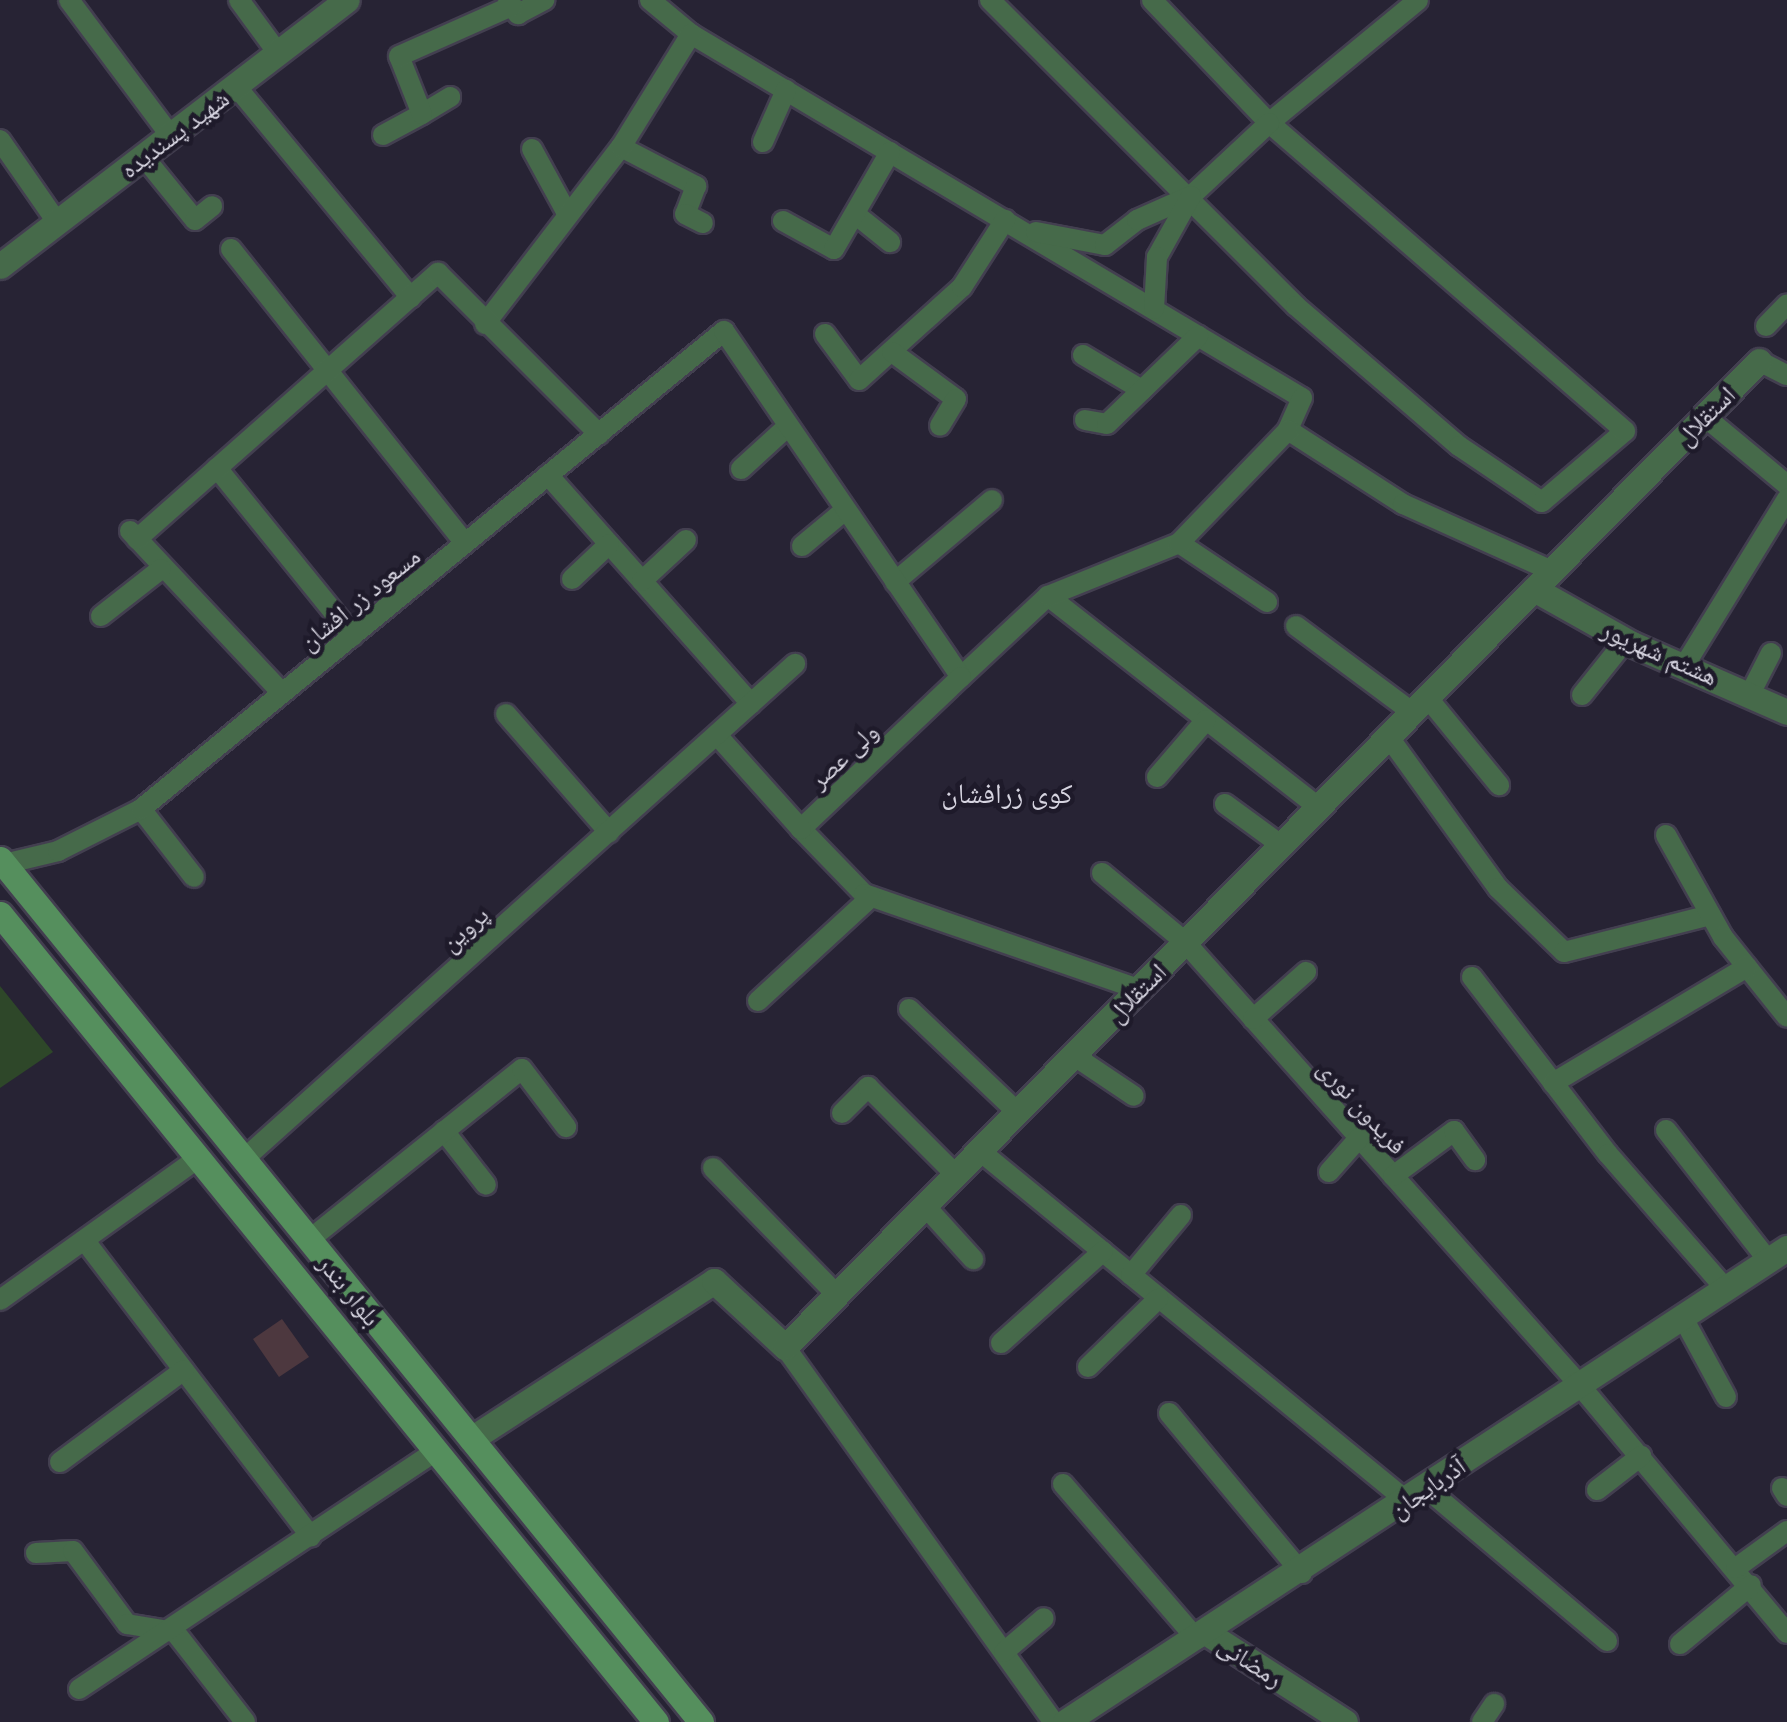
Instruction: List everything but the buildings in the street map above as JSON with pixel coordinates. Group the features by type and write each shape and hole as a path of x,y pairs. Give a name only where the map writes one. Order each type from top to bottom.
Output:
{"main road":[{"name":"بلوار بندر","path":"2,862 701,1722"},
{"name":"بلوار بندر","path":"0,914 656,1722"}],"street":[{"path":"68,0 170,136"},
{"path":"239,0 278,53"},
{"name":"شهید پسندیده","path":"0,266 347,0"},
{"path":"422,114 399,56 509,3 518,14 544,0"},
{"path":"650,0 691,34 1302,398 1288,430 1179,544 1048,596"},
{"path":"990,0 1114,130 1191,196 1296,306 1510,486 1542,502 1625,431 1269,123 1152,0"},
{"path":"1154,309 1157,256 1191,196 1269,123 1418,0"},
{"path":"485,324 621,147 691,34"},
{"path":"235,86 411,298"},
{"path":"763,142 786,90"},
{"path":"383,135 450,97"},
{"path":"0,140 58,222"},
{"path":"621,147 696,186 685,214 703,223"},
{"path":"532,149 568,215"},
{"path":"783,220 834,249 890,152"},
{"path":"143,156 195,220 212,206"},
{"path":"1013,225 1104,245 1136,220 1191,196"},
{"path":"855,214 890,242"},
{"path":"824,334 859,380 962,287 1013,225"},
{"path":"231,249 324,374 465,543"},
{"path":"282,693 132,534 217,468 438,273 598,434"},
{"path":"1766,326 1787,304"},
{"name":"مسعود زر افشان","path":"2,862 58,851 141,809 724,331 787,426"},
{"path":"1085,420 1107,424 1198,336"},
{"path":"892,352 956,399 940,426"},
{"path":"1083,355 1142,390"},
{"path":"1759,361 1787,375"},
{"name":"استقلال","path":"786,1347 1759,361"},
{"path":"1704,416 1787,485"},
{"path":"741,468 787,426 961,678"},
{"path":"1288,430 1403,504 1543,580"},
{"path":"217,468 353,636"},
{"path":"548,475 751,704"},
{"path":"1686,663 1787,499"},
{"path":"895,582 992,500"},
{"path":"802,546 845,510"},
{"path":"642,582 686,540"},
{"path":"572,578 609,544"},
{"path":"1179,544 1268,602"},
{"path":"101,616 161,569"},
{"name":"هشتم شهریور","path":"1543,580 1626,640 1686,663 1787,712"},
{"path":"1048,596 1318,807"},
{"name":"ولی عصر","path":"801,828 1048,596"},
{"path":"1296,626 1420,704 1500,785"},
{"path":"1582,695 1626,640"},
{"path":"1750,694 1772,653"},
{"path":"795,664 717,735 801,828 871,897 1139,989"},
{"path":"506,714 609,832"},
{"path":"1157,777 1206,720"},
{"name":"پروین","path":"244,1159 717,735"},
{"path":"1388,736 1498,888 1564,952 1710,915"},
{"path":"1225,804 1281,845"},
{"path":"141,809 194,877"},
{"path":"1666,835 1710,915 1787,1017"},
{"name":"فریدون نوری","path":"1102,874 1185,942 1578,1382 1751,1585 1787,1633"},
{"path":"758,1001 871,897"},
{"path":"1553,1083 1746,967"},
{"path":"1253,1019 1306,972"},
{"path":"1472,977 1553,1083 1725,1288"},
{"path":"909,1009 1017,1112"},
{"path":"1074,1055 1134,1096"},
{"path":"309,1240 522,1069 566,1127"},
{"path":"842,1113 868,1088 956,1174"},
{"path":"1666,1130 1777,1254"},
{"path":"1393,1176 1454,1131 1475,1160"},
{"path":"444,1132 486,1185"},
{"path":"1329,1172 1359,1138"},
{"path":"980,1151 1158,1299 1607,1642"},
{"path":"0,1300 198,1158"},
{"path":"713,1168 837,1295"},
{"path":"925,1206 973,1259"},
{"path":"1131,1275 1181,1215"},
{"path":"85,1241 312,1538"},
{"path":"1001,1344 1103,1251"},
{"name":"آذربایجان","path":"1065,1722 1302,1573 1578,1382 1777,1254"},
{"path":"471,1439 714,1282 786,1347 1053,1722"},
{"path":"1088,1367 1158,1299"},
{"path":"1682,1316 1726,1397"},
{"path":"60,1462 184,1370"},
{"path":"1169,1412 1302,1573"},
{"path":"79,1689 175,1632 436,1451"},
{"path":"1597,1490 1641,1456"},
{"path":"1063,1484 1202,1636"},
{"path":"1736,1568 1787,1531"},
{"path":"36,1554 74,1551 127,1624 175,1632 234,1718"},
{"path":"1680,1644 1751,1585"},
{"path":"1004,1652 1044,1618"},
{"name":"رمضانی","path":"1202,1636 1345,1722"}],"green space":[{"path":"0,986 53,1052 0,1088"}],"district":[{"name":"کوی زرافشان","path":"1007,792"}]}
